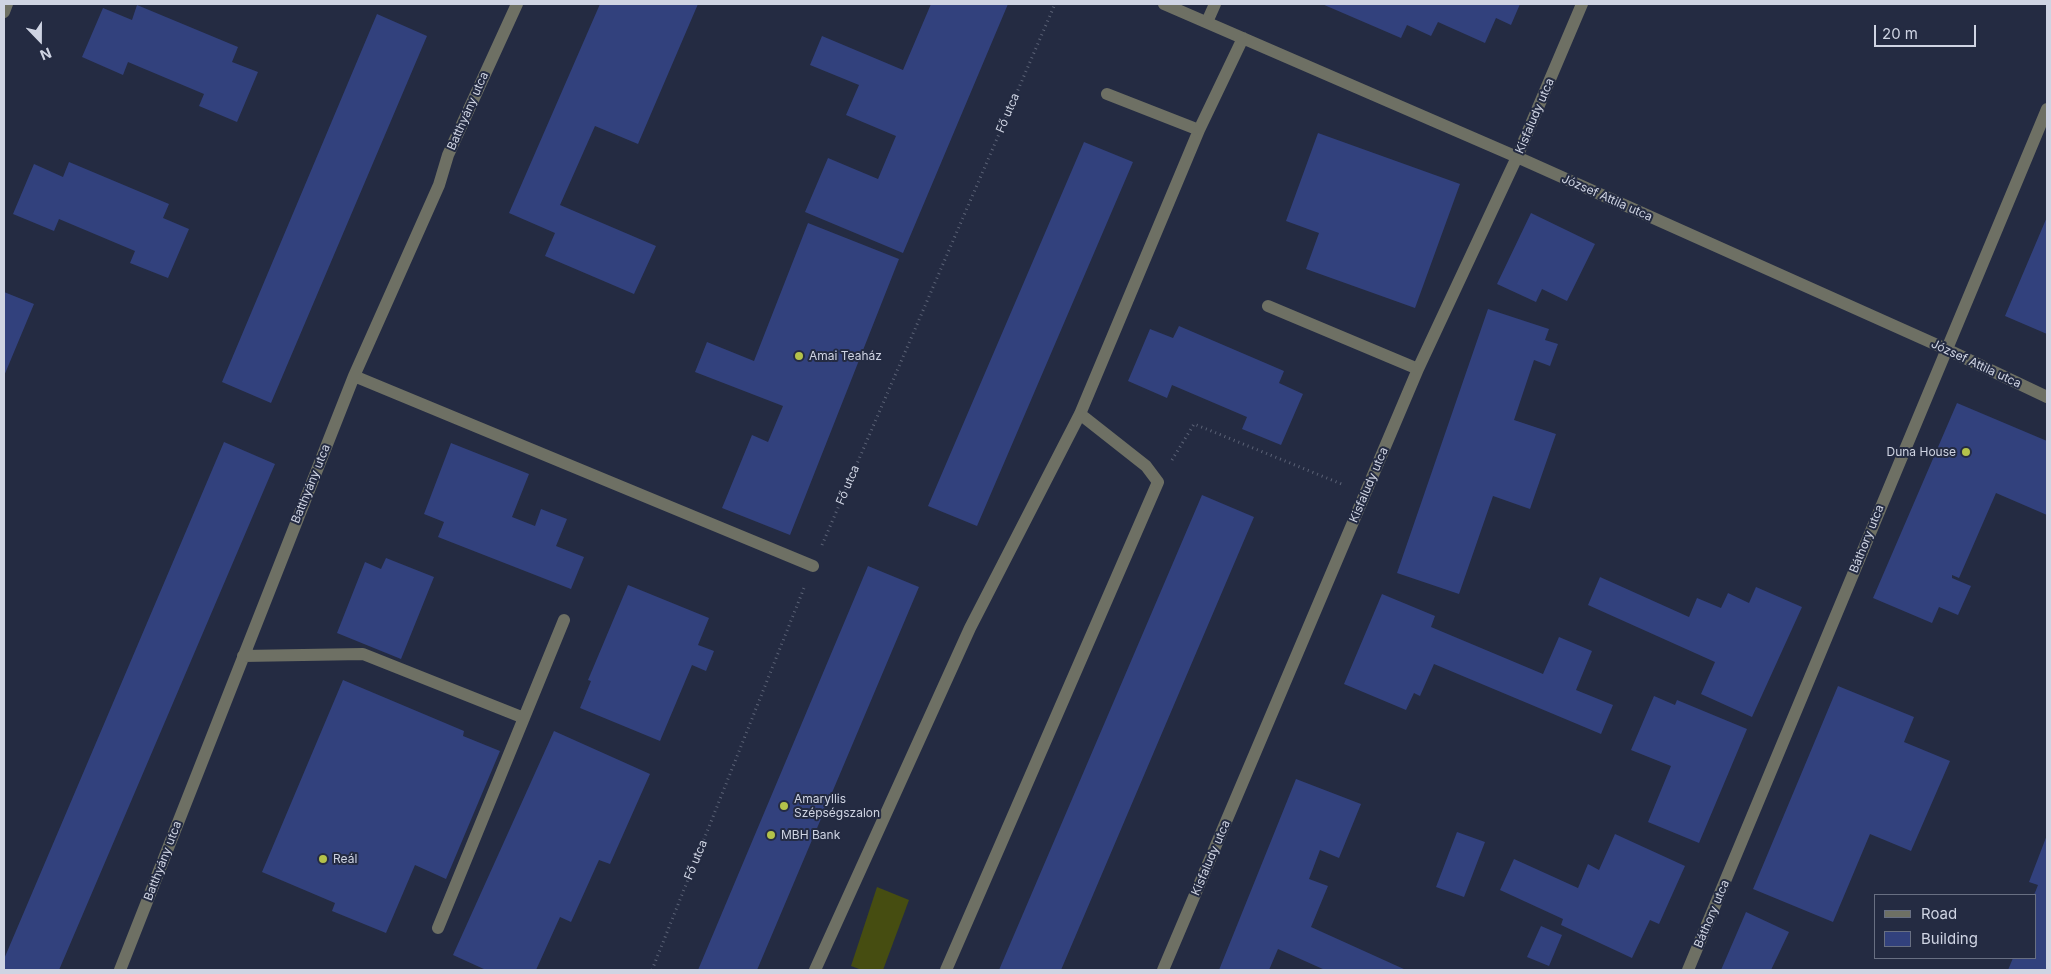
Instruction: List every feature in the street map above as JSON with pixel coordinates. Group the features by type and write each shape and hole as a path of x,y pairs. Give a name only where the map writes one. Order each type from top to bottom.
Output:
{"street":[{"path":"4,12 7,4"},
{"name":"Batthyány utca","path":"120,970 354,376 438,185 448,155 517,4"},
{"name":"József Attila utca","path":"1164,4 1517,157 1946,349 2047,397"},
{"path":"1207,22 1215,4"},
{"name":"Kisfaludy utca","path":"1163,970 1418,369 1517,157 1582,4"},
{"path":"815,970 970,628 1080,414 1199,130 1243,38"},
{"path":"1107,94 1199,130"},
{"name":"Báthory utca","path":"1688,970 2047,109"},
{"path":"1268,306 1418,369"},
{"path":"354,376 813,566"},
{"path":"946,970 1158,482 1146,466 1080,414"},
{"path":"438,928 564,620"},
{"path":"243,656 363,654 524,718"}],"path":[{"name":"Fő utca","path":"652,970 813,566 1055,4"},
{"path":"1158,482 1194,424 1365,494"}],"green space":[{"path":"877,887 909,900 883,970 862,970 851,966"}],"building":[{"path":"600,4 698,4 638,144 595,126 560,205 656,246 634,294 545,256 555,233 509,213"},
{"path":"931,4 1008,4 903,253 805,212 828,158 878,179 896,136 846,115 859,85 810,65 822,36 903,70"},
{"path":"1322,4 1520,4 1511,25 1496,18 1485,43 1438,22 1431,36 1407,25 1401,38"},
{"path":"137,5 238,47 232,62 258,72 237,122 199,106 204,94 128,62 123,75 82,57 103,8 132,20"},
{"path":"377,14 427,36 271,403 222,382"},
{"path":"1318,133 1460,184 1415,308 1306,269 1319,233 1286,221"},
{"path":"1084,142 1133,162 977,526 928,506"},
{"path":"69,162 169,204 163,218 189,229 168,278 130,263 135,251 59,219 54,231 13,214 34,164 63,177"},
{"path":"1531,213 1595,244 1567,301 1542,289 1536,302 1497,284"},
{"path":"2047,217 2047,334 2005,316"},
{"path":"808,223 899,259 790,535 722,508 752,435 768,442 783,406 695,372 707,342 754,361"},
{"path":"4,292 34,304 4,376"},
{"path":"1488,309 1549,329 1545,340 1558,344 1550,366 1534,360 1514,420 1556,434 1530,509 1493,496 1459,594 1397,573"},
{"path":"1179,326 1284,371 1279,383 1303,394 1281,445 1242,429 1247,417 1172,385 1167,398 1128,381 1150,329 1173,338"},
{"path":"1957,403 2047,441 2047,515 1996,493 1959,578 1952,575 1952,578 1971,586 1958,615 1939,607 1932,623 1873,598"},
{"path":"224,442 275,464 59,970 4,970 4,959"},
{"path":"451,443 529,474 512,517 535,526 541,509 567,519 556,546 584,557 571,589 438,537 444,522 424,514"},
{"path":"1202,495 1254,517 1061,970 999,970"},
{"path":"386,558 434,577 401,659 337,633 365,562 381,569"},
{"path":"868,566 919,587 757,970 698,970"},
{"path":"1600,577 1689,617 1697,598 1721,608 1728,593 1749,603 1756,587 1802,607 1752,717 1701,694 1715,662 1588,605"},
{"path":"628,585 709,618 698,645 714,651 706,671 692,665 660,741 580,708 591,681 588,680"},
{"path":"1382,594 1435,616 1431,627 1543,674 1559,637 1592,651 1576,690 1613,705 1601,734 1434,664 1420,696 1414,693 1406,710 1344,684"},
{"path":"343,680 464,731 463,736 500,751 446,879 415,865 386,933 332,911 335,903 262,872"},
{"path":"1838,686 1914,717 1904,742 1950,761 1911,851 1870,834 1833,922 1753,889"},
{"path":"1654,696 1675,705 1677,700 1747,729 1699,843 1648,822 1671,766 1631,750"},
{"path":"554,731 650,774 610,864 599,860 571,922 560,917 536,970 486,970 453,955"},
{"path":"1296,779 1361,804 1339,858 1320,850 1309,879 1328,886 1311,927 1406,970 1325,970 1278,949 1269,970 1219,970"},
{"path":"1457,832 1485,842 1464,897 1436,887"},
{"path":"1615,834 1685,866 1659,924 1650,920 1632,958 1561,925 1563,919 1500,890 1514,859 1578,888 1588,864 1599,870"},
{"path":"2047,835 2047,970 2008,970 2013,959 2036,959 2036,894 2034,894 2038,885 2029,882"},
{"path":"1746,912 1789,932 1771,970 1721,970"},
{"path":"1541,926 1562,935 1549,966 1527,957"}],"place":[{"name":"Amai Teaház","path":"799,356"},
{"name":"Duna House","path":"1966,452"},
{"name":"Amaryllis Szépségszalon","path":"784,806"},
{"name":"MBH Bank","path":"771,835"},
{"name":"Reál","path":"323,859"}]}
